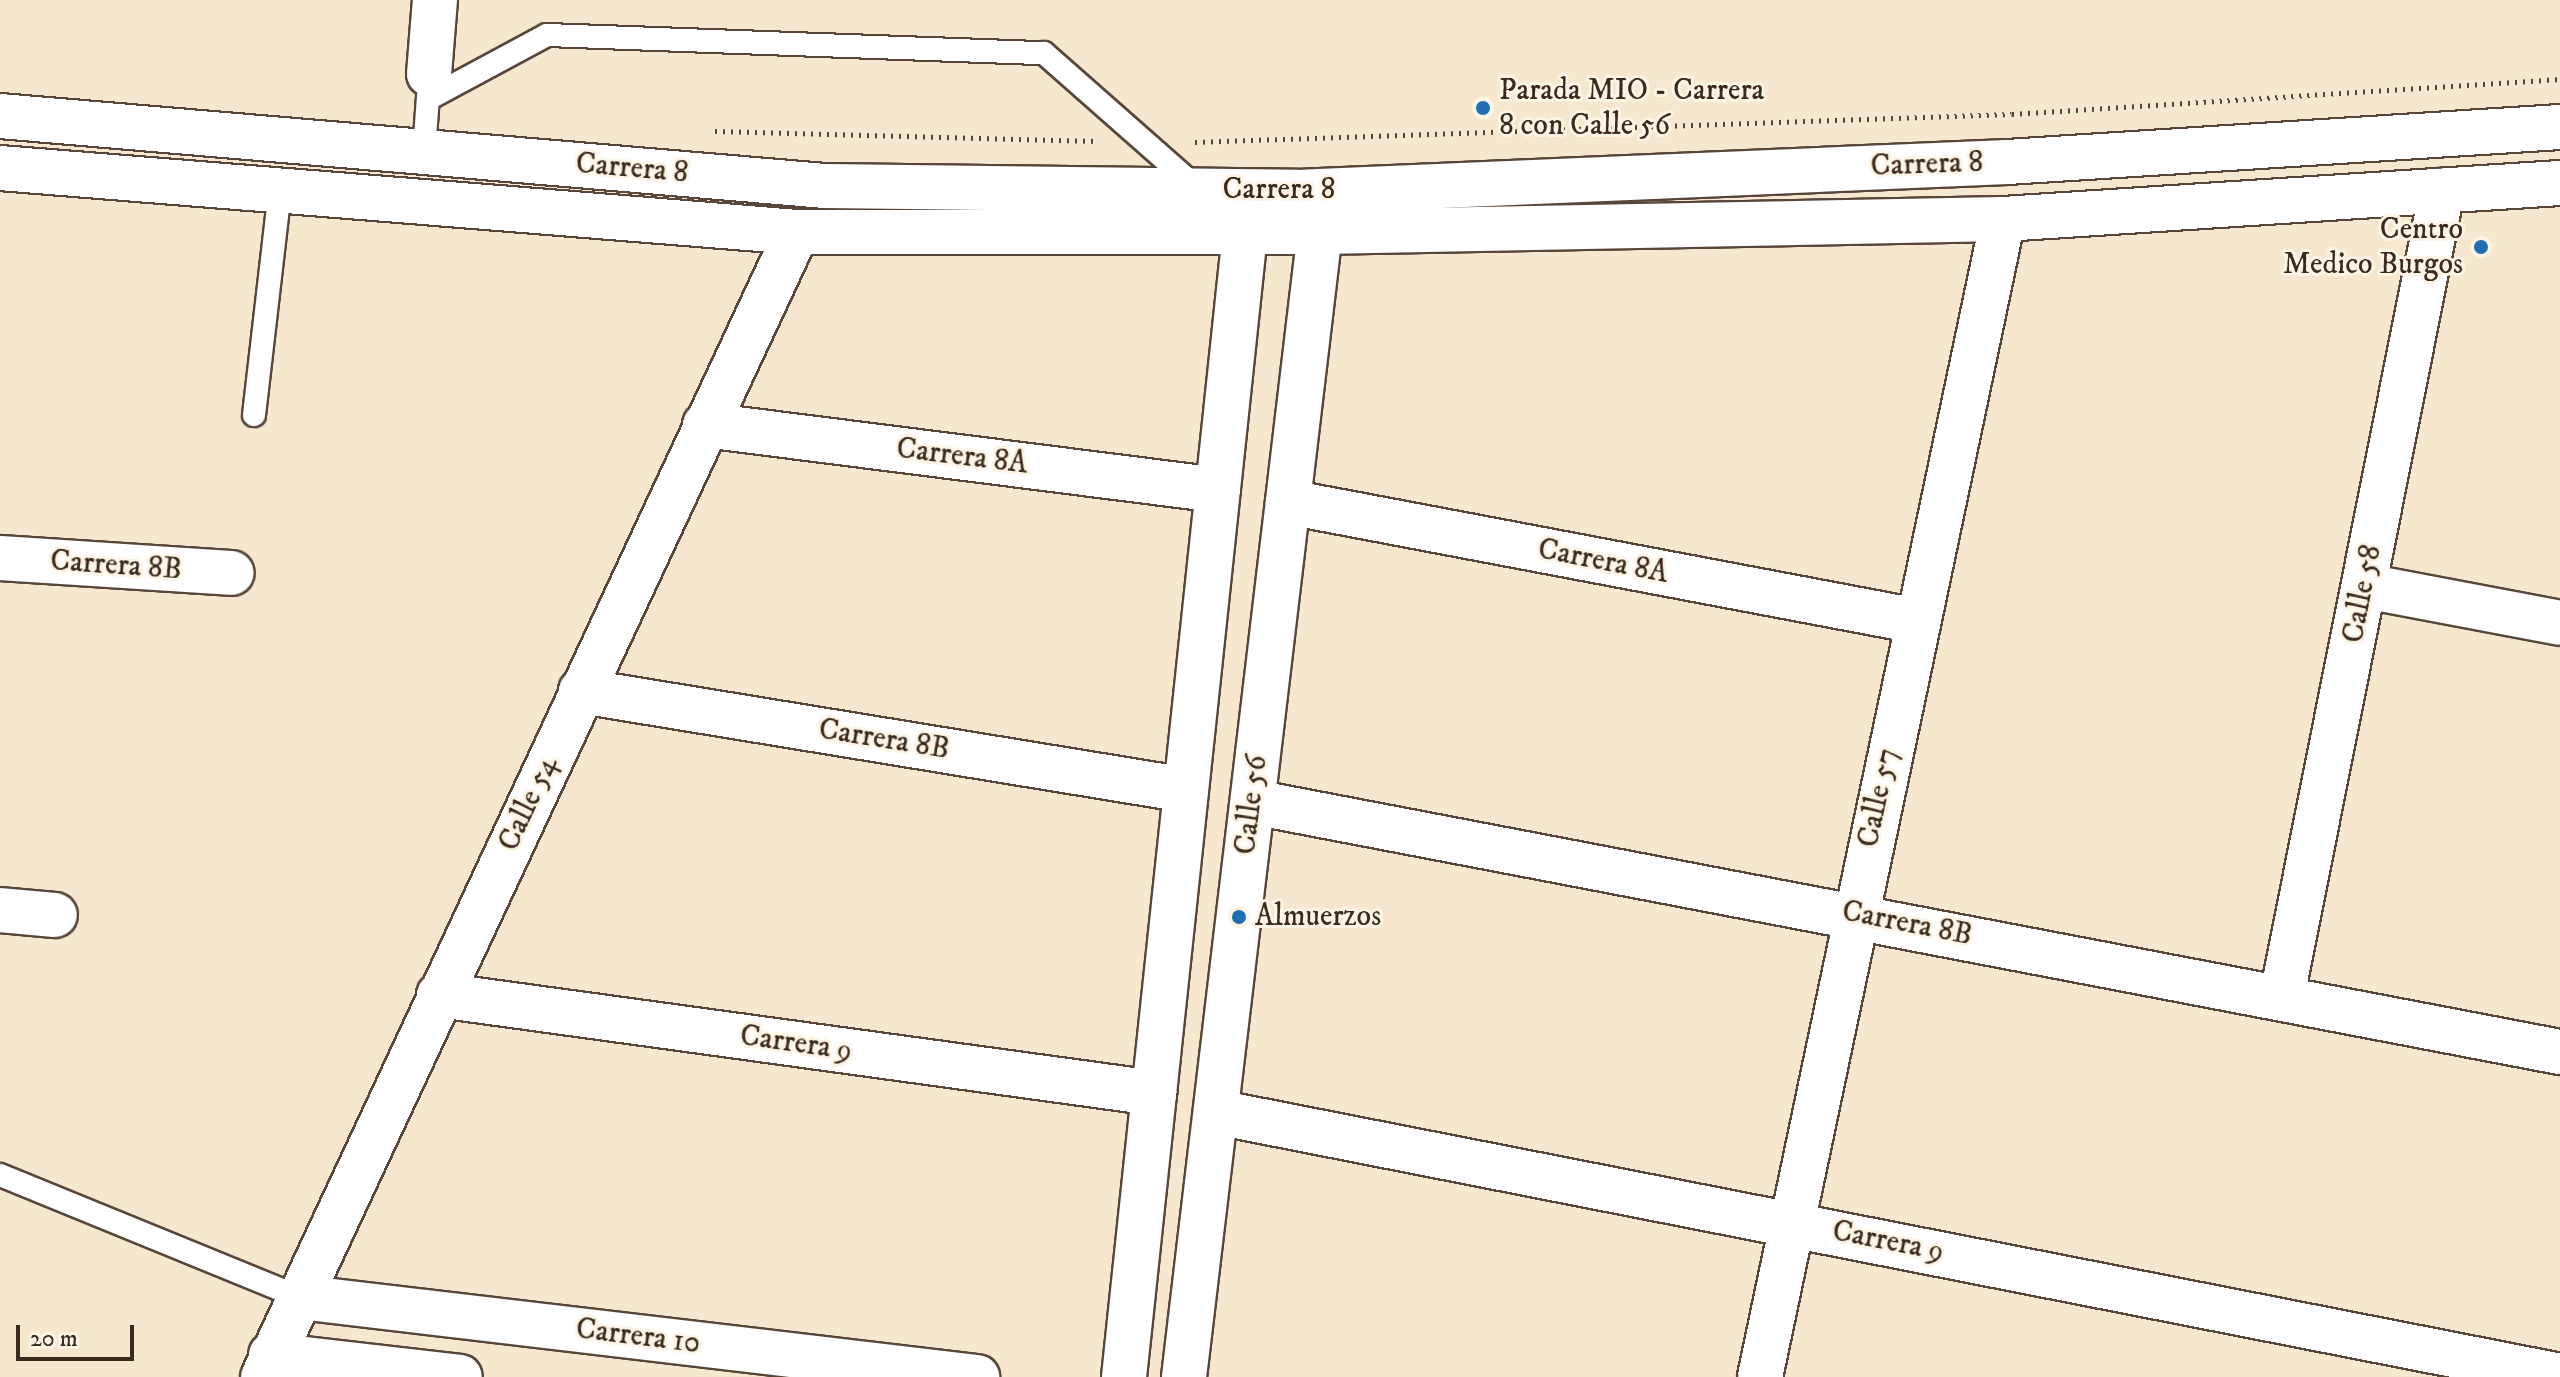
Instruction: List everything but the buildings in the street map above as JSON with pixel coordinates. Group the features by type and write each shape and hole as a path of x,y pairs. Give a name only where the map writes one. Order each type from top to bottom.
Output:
{"street":[{"path":"428,86 435,0"},
{"name":"Carrera 8","path":"0,116 825,186 1200,190 2007,162 2560,127"},
{"name":"Carrera 8","path":"0,168 797,232 1245,233 2003,219 2560,183"},
{"name":"Calle 58","path":"2282,996 2442,191"},
{"name":"Calle 57","path":"1760,1377 1854,913 2003,219"},
{"name":"Calle 54","path":"267,1366 797,232"},
{"name":"Calle 56","path":"1184,1377 1320,232"},
{"path":"1124,1377 1245,233"},
{"name":"Carrera 8A","path":"705,425 1218,490"},
{"name":"Carrera 8A","path":"1288,502 1917,621"},
{"name":"Carrera 8B","path":"0,558 232,573"},
{"path":"2365,586 2560,623"},
{"name":"Carrera 8B","path":"581,691 1186,790"},
{"name":"Carrera 8B","path":"1253,802 1854,913 2560,1052"},
{"path":"0,910 55,915"},
{"name":"Carrera 9","path":"439,995 1154,1093"},
{"name":"Carrera 9","path":"1216,1112 1792,1222 2560,1376"},
{"name":"Carrera 10","path":"299,1297 977,1377"},
{"path":"267,1366 460,1377"}],"lane":[{"path":"424,151 428,86 547,35 1044,53 1200,190"},
{"path":"254,415 280,190"},
{"path":"0,1175 299,1297"}],"path":[{"path":"698,130 1303,144 1996,114 2560,79"}],"place":[{"name":"Parada MIO - Carrera 8 con Calle 56","path":"1483,108"},
{"name":"Centro Medico Burgos","path":"2481,247"},
{"name":"Almuerzos","path":"1239,917"}]}
